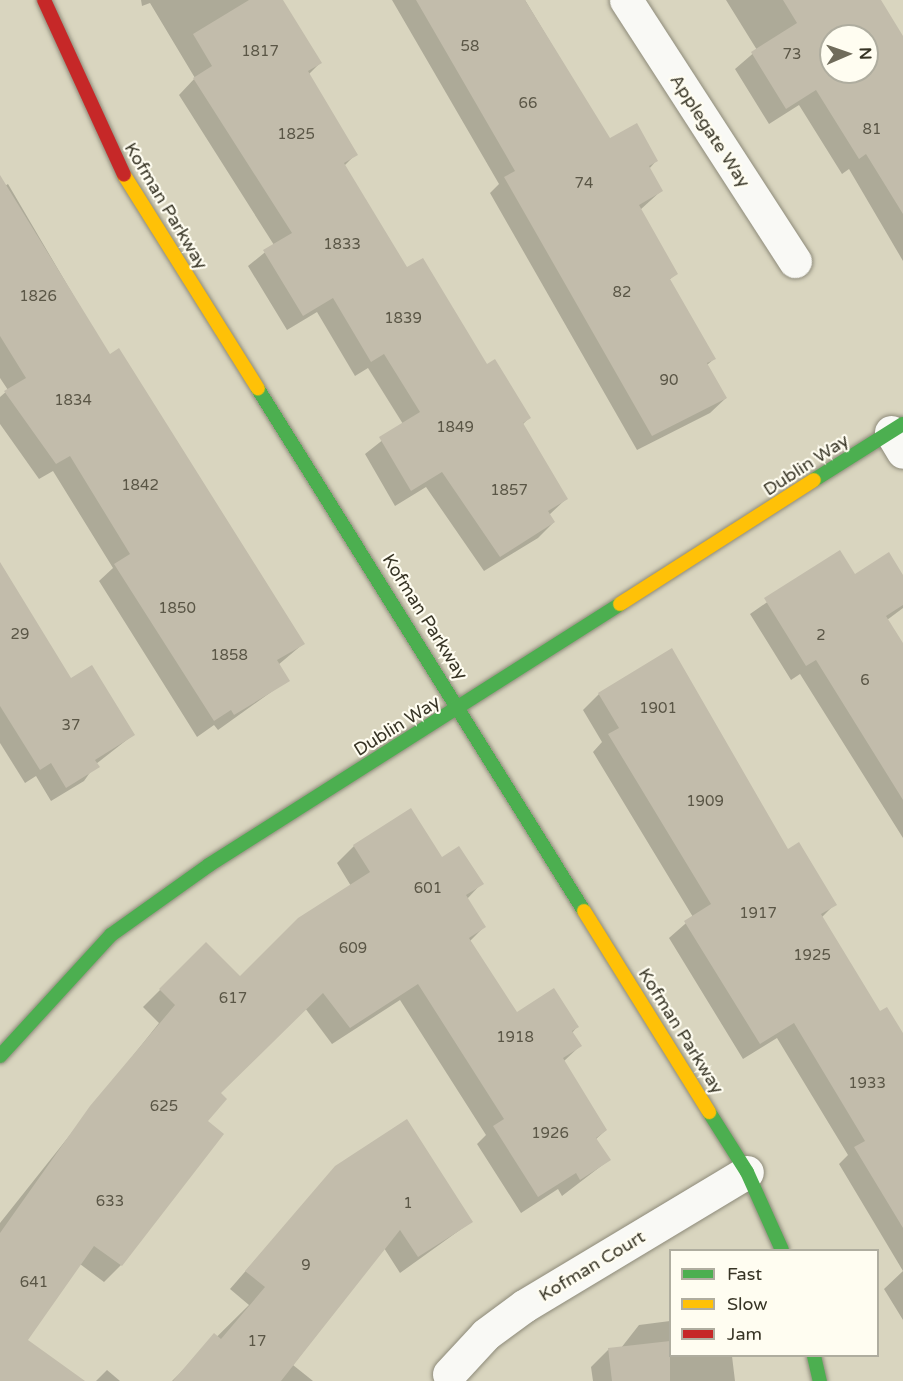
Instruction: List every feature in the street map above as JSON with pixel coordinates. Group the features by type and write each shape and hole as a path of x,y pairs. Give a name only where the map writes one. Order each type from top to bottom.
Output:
{"street":[{"name":"Kofman Parkway","path":"44,0 117,164 461,707 747,1172 781,1249"},
{"name":"Applegate Way","path":"626,0 795,261"},
{"name":"Dublin Way","path":"0,1056 111,935 209,865 899,436"},
{"name":"Kofman Court","path":"449,1374 486,1334 524,1306 747,1172"},
{"path":"814,1357 819,1381"}],"building":[{"path":"249,0 283,0 322,63 308,71 358,155 344,163 407,267 423,258 487,364 495,359 531,418 523,423 568,499 548,511 555,522 500,557 442,472 411,491 379,437 420,412 384,354 371,362 333,298 303,316 263,250 292,233 193,78 212,66 193,34"},
{"path":"416,0 525,0 610,138 637,123 658,161 649,166 663,191 639,205 678,274 670,279 716,359 707,363 727,398 652,436 504,177 515,171"},
{"path":"783,0 881,0 903,36 903,214 866,154 859,159 816,90 786,109 751,52 797,23"},
{"path":"0,175 110,354 119,348 305,644 277,660 290,681 234,715 231,710 214,721 114,564 130,554 70,456 56,464 4,391 26,378 0,336"},
{"path":"840,550 855,574 889,552 903,575 903,605 886,616 903,643 903,800 816,660 806,666 764,598"},
{"path":"0,562 71,678 92,665 135,735 95,760 100,767 66,788 51,763 40,770 0,706"},
{"path":"672,648 788,849 799,842 837,905 821,914 880,1011 887,1007 903,1033 903,1228 854,1147 865,1141 794,1023 760,1044 684,921 711,904 608,734 619,728 598,693"},
{"path":"411,808 442,857 459,846 484,884 466,895 486,927 469,938 517,1012 554,988 579,1027 572,1031 582,1046 563,1058 607,1130 596,1138 611,1160 580,1180 576,1173 538,1197 493,1126 504,1119 418,984 350,1028 323,993 221,1093 227,1099 208,1121 224,1134 122,1266 94,1246 28,1340 85,1381 0,1381 0,1233 90,1106 175,1005 159,989 206,942 240,976 298,918 370,872 353,845"},
{"path":"407,1119 473,1222 418,1257 400,1230 281,1381 173,1381 214,1333 221,1339 265,1287 245,1271 335,1166"},
{"path":"669,1341 670,1381 612,1381 608,1348"}],"traffic: fast":[{"path":"258,389 584,911"},
{"path":"814,480 903,424"},
{"path":"0,1056 111,935 209,865 620,604"},
{"path":"709,1112 747,1172 782,1249"},
{"path":"814,1357 820,1381"}],"traffic: slow":[{"path":"124,175 258,389"},
{"path":"620,604 814,480"},
{"path":"584,911 709,1112"}],"traffic: jam":[{"path":"44,0 124,175"}]}
